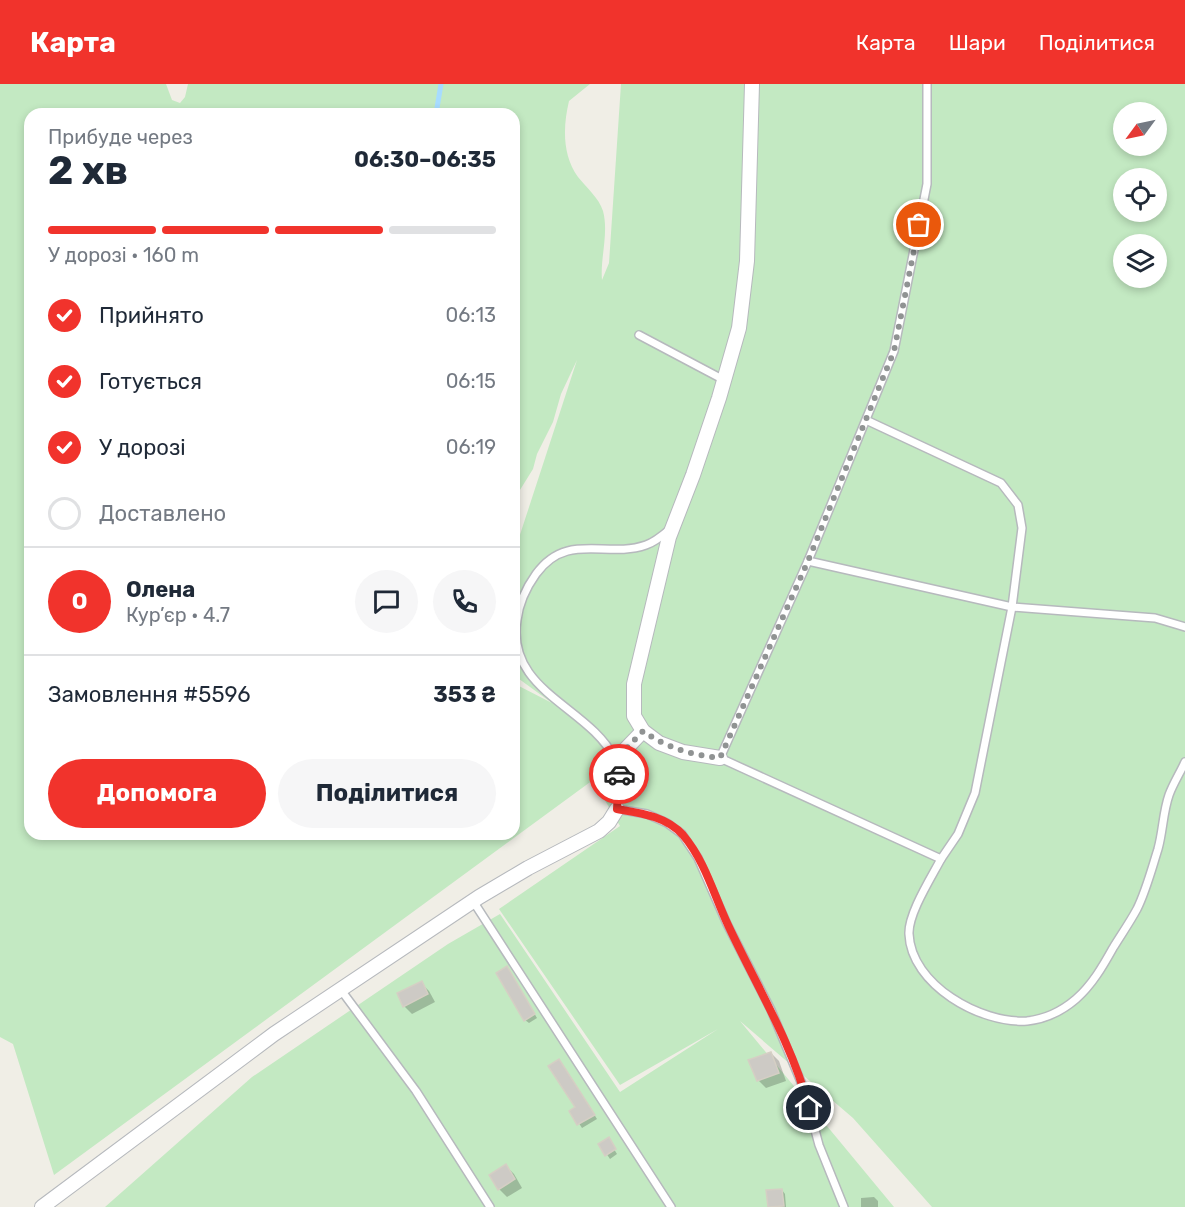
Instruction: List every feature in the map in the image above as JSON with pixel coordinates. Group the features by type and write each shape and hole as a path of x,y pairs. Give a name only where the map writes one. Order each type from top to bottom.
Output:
{"street":[{"path":"720,758 683,752 659,743 643,731 634,716 634,684 669,537 693,475 739,328 747,261 752,84"},
{"path":"615,760 643,731"},
{"path":"42,1207 274,1034 474,901 528,868 599,831 609,822 617,809"}],"lane":[{"path":"927,84 927,184 894,351 808,561 720,758 941,859"},
{"path":"639,335 724,380"},
{"path":"866,420 1001,483 1018,505 1022,528 1012,607 975,794 958,834 941,859 912,917 909,932 911,947 918,962 940,989 968,1008 1011,1020 1027,1021 1043,1018 1060,1011 1078,998 1095,979 1138,908 1158,847 1169,795 1185,762"},
{"path":"520,606 529,584 553,557 567,550 580,548 636,548 658,539 674,524"},
{"path":"808,561 1012,607 1155,618 1185,627"},
{"path":"520,655 529,674 598,735 615,760 619,774 617,809 647,813 667,823 682,834 698,858 771,1010 804,1089 819,1145 844,1207"},
{"path":"474,901 671,1207"},
{"path":"340,990 416,1091 490,1207"}],"green space":[{"path":"0,84 166,84 172,100 180,103 185,97 188,84 590,84 569,101 565,140 573,168 603,211 605,228 602,280 609,263 621,84 1185,84 1185,1207 932,1207 853,1118 740,1021 894,1207 105,1207 252,1077 448,944 500,914 620,1092 718,1029 620,1085 499,909 620,826 593,780 520,833 520,687 552,703 520,680 520,535 577,360 561,394 553,422 537,454 533,469 520,490 520,108 24,108 24,840 511,840 54,1175 13,1044 0,1037"}],"building":[{"path":"507,966 535,1014 524,1021 496,973"},
{"path":"422,981 428,994 403,1007 397,993"},
{"path":"771,1052 779,1073 757,1081 748,1060"},
{"path":"559,1059 595,1115 577,1125 569,1111 575,1107 548,1066"},
{"path":"609,1137 616,1149 605,1156 598,1144"},
{"path":"506,1164 515,1179 498,1190 489,1175"},
{"path":"782,1189 784,1206 768,1207 766,1190"}],"waterway":[{"path":"437,108 441,84"}],"way so far":[{"path":"619,774 615,760 643,731 659,743 683,752 720,758 808,561 894,351 919,225"}],"route":[{"path":"619,774 617,809 647,813 667,823 682,834 698,858 771,1010 804,1089 809,1108"}]}
